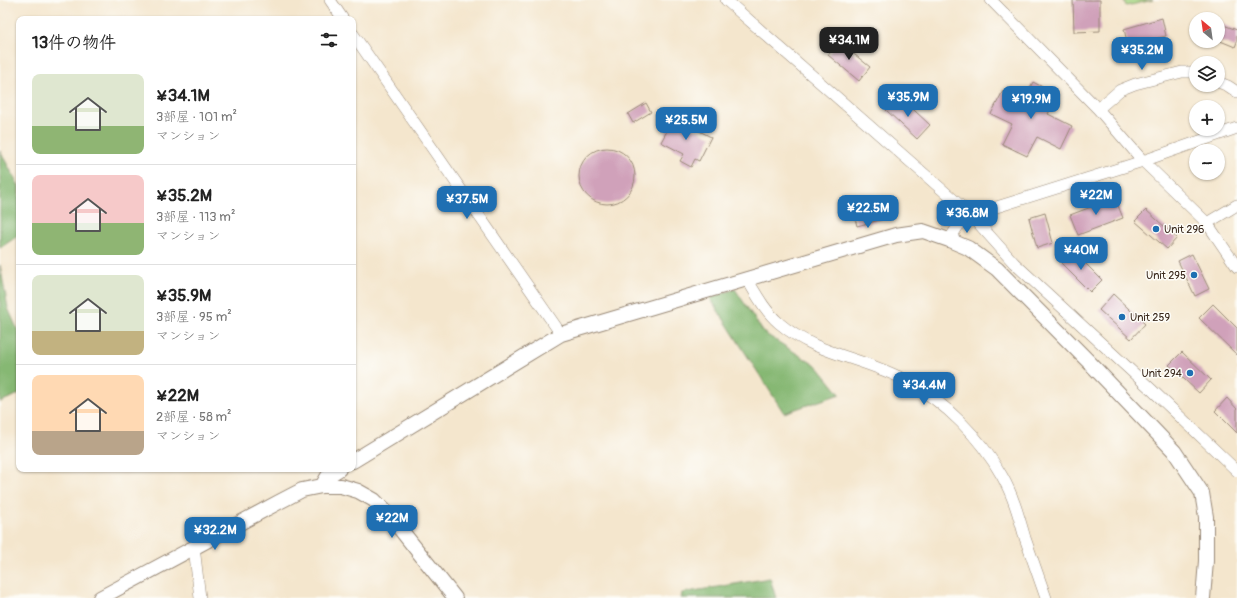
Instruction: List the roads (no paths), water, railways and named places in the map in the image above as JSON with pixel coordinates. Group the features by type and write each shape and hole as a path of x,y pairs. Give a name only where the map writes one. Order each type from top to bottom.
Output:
{"street":[{"path":"330,0 341,16"},
{"path":"726,0 971,215 1014,263 1237,470"},
{"path":"991,0 1098,109 1143,161 1207,223 1237,267"},
{"path":"356,38 561,334"},
{"path":"1098,109 1120,90 1135,84 1182,72 1189,72"},
{"path":"1225,85 1237,92"},
{"path":"949,240 958,226 971,215 1143,161 1237,128"},
{"path":"1207,223 1237,205"},
{"path":"356,459 561,334 896,235 923,231 968,248 997,269 1174,451 1202,493 1206,517 1206,561 1203,598"},
{"path":"747,279 760,300 778,322 799,338 821,349 907,380 940,404 971,432 988,453 1003,476 1013,499 1046,598"},
{"path":"322,486 328,476 334,472"},
{"path":"100,598 302,490 322,486 341,486 358,490 374,500 389,515 455,598"},
{"path":"194,547 200,598"}],"place":[{"name":"Unit 296","path":"1156,229"},
{"name":"Unit 295","path":"1194,275"},
{"name":"Unit 259","path":"1122,317"},
{"name":"Unit 294","path":"1190,373"}]}
